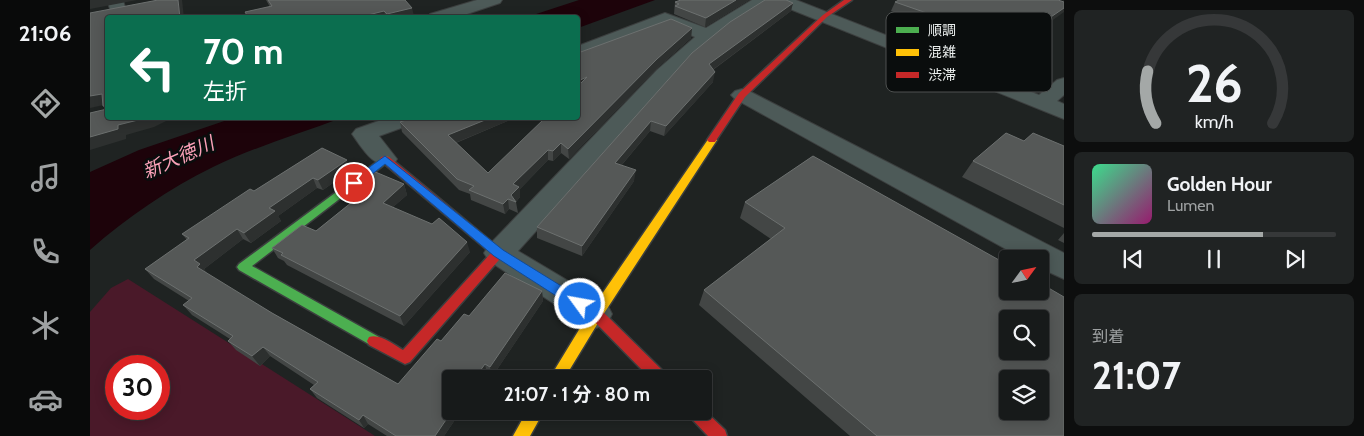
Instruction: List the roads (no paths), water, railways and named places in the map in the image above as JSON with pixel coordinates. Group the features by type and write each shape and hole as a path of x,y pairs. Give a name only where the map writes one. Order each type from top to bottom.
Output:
{"street":[{"path":"446,15 494,0"},
{"path":"385,159 243,267 405,358 499,253 642,99 705,35 744,9 765,0"},
{"path":"781,0 886,40"},
{"path":"562,370 596,314 742,95 825,16 849,0"},
{"path":"99,14 117,5 136,7"},
{"path":"580,51 665,18 705,35"},
{"path":"1042,103 1064,84"},
{"path":"1015,92 1064,112"},
{"path":"742,95 1064,268"},
{"path":"402,120 364,134 385,159 499,253 596,314 652,370"},
{"path":"521,436 531,420"},
{"path":"703,420 719,436"}],"water":[{"path":"579,0 655,0 580,27 580,15 533,15"},
{"name":"新大徳川","path":"227,120 335,120 244,153 197,175 149,204 118,226 90,250 90,172 139,150"}]}
